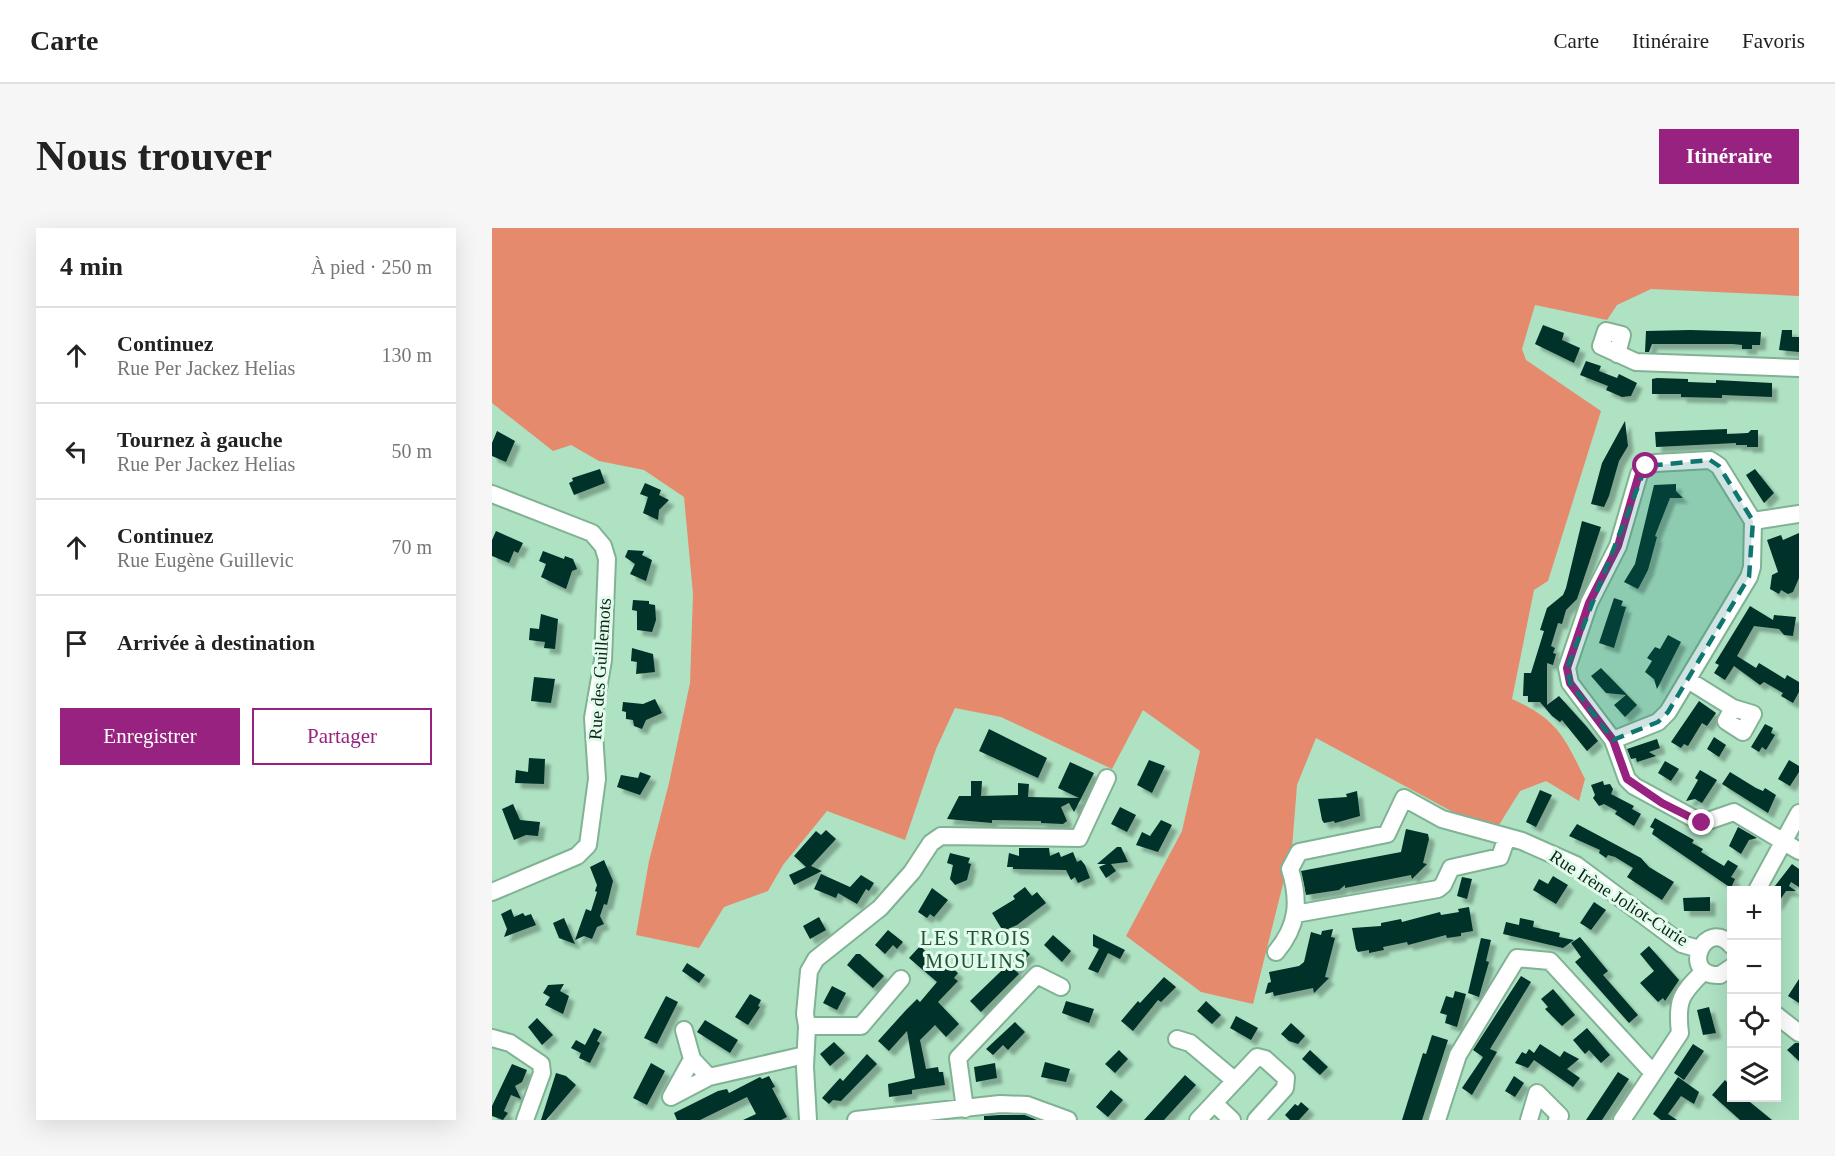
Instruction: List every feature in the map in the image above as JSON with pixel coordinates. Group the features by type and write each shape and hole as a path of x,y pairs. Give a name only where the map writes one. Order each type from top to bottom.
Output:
{"street":[{"path":"1617,354 1644,363 1799,368"},
{"path":"1613,740 1658,722 1668,712 1749,577 1752,567 1753,521 1719,466 1710,460 1655,463 1646,466 1639,474 1618,546 1589,603 1567,668 1570,683 1613,740 1627,779 1634,786 1702,823 1734,812 1799,851"},
{"name":"Rue des Guillemots","path":"492,494 592,532 603,546 607,560 603,660 593,718 597,779 588,845 577,856 492,892"},
{"path":"1753,521 1799,514"},
{"path":"1688,680 1733,708"},
{"path":"808,1120 805,1014 808,980 816,959 880,908 912,872 931,843 941,836 1079,838 1107,778"},
{"name":"Rue Irène Joliot-Curie","path":"1295,915 1298,900 1290,869 1299,852 1387,834 1404,798 1442,819 1544,849 1576,865 1682,944 1699,949"},
{"path":"1760,886 1799,813"},
{"path":"1276,952 1289,936 1295,915 1438,888 1443,885 1450,868 1500,857 1507,837"},
{"path":"1727,941 1712,938 1699,949 1698,961 1704,971 1714,975 1727,971"},
{"path":"1437,1120 1458,1055 1517,958 1550,961 1653,1073"},
{"path":"1622,1120 1680,1033 1677,1014 1680,998 1704,971"},
{"path":"965,1109 958,1058 1037,975 1061,987"},
{"path":"807,1026 861,1026 901,979"},
{"path":"1781,1019 1799,1033"},
{"path":"684,1030 692,1059 709,1077"},
{"path":"492,1038 510,1043 541,1064 542,1073 525,1120"},
{"path":"1177,1039 1190,1043 1233,1079"},
{"path":"692,1059 671,1097 709,1077 805,1055"},
{"path":"1198,1120 1233,1079 1257,1057 1265,1059 1286,1078 1285,1088 1256,1120"},
{"path":"1529,1120 1537,1093 1560,1116 1557,1120"},
{"path":"1214,1103 1232,1120"},
{"path":"856,1120 1000,1104 1026,1105 1068,1120"}],"highlighted area":[{"path":"1710,460 1719,466 1753,521 1749,577 1668,712 1658,722 1613,740 1570,683 1567,668 1646,466"}],"shaded area":[{"path":"492,228 1799,228 1799,296 1651,289 1617,305 1607,320 1535,305 1522,349 1526,360 1601,411 1548,581 1534,590 1512,699 1539,714 1558,730 1565,740 1585,779 1579,801 1546,781 1520,791 1499,825 1453,812 1316,738 1297,785 1292,848 1253,1004 1201,992 1126,936 1182,831 1200,751 1143,710 1112,769 1001,717 955,708 936,749 905,840 827,811 783,865 768,891 724,907 699,948 636,935 649,861 669,783 690,683 693,594 684,497 644,470 599,461 571,445 553,451 492,403"}],"building":[{"path":"1543,325 1564,333 1562,340 1580,348 1574,363 1535,344"},
{"path":"1782,330 1792,330 1792,337 1799,337 1799,352 1779,350"},
{"path":"1646,331 1761,332 1760,345 1752,345 1752,349 1742,349 1742,345 1733,344 1652,344 1649,352 1645,352"},
{"path":"1586,361 1601,366 1599,371 1617,378 1619,374 1637,383 1631,396 1622,397 1606,390 1608,386 1580,375"},
{"path":"1652,379 1688,379 1688,382 1716,383 1716,380 1772,383 1772,397 1722,395 1722,398 1681,397 1681,394 1652,394"},
{"path":"1625,421 1628,446 1619,461 1609,496 1604,507 1591,504 1602,463"},
{"path":"1727,429 1727,434 1758,430 1758,447 1736,445 1736,443 1656,447 1655,432"},
{"path":"497,431 515,441 506,462 492,456 492,443"},
{"path":"600,469 605,483 574,495 569,483 573,481 572,478"},
{"path":"1755,469 1774,493 1764,503 1746,475"},
{"path":"645,483 661,490 659,495 669,500 659,510 658,520 643,513 648,497 640,494"},
{"path":"1676,484 1676,491 1683,498 1670,498 1655,536 1657,537 1648,570 1638,589 1624,582 1635,564 1654,485"},
{"path":"1582,521 1601,527 1577,599 1566,610 1562,624 1558,623 1551,646 1555,648 1553,653 1556,654 1553,665 1547,663 1547,705 1559,696 1587,727 1598,741 1587,751 1562,720 1560,722 1552,716 1540,702 1528,702 1528,696 1523,696 1524,673 1531,673 1544,631 1540,630 1547,608 1563,595 1566,588"},
{"path":"496,531 523,543 518,553 514,551 509,563 492,556 492,540"},
{"path":"1799,533 1799,578 1793,592 1788,594 1781,590 1779,594 1770,589 1772,575 1778,572 1767,540 1781,535 1783,540"},
{"path":"628,550 644,551 642,555 652,560 646,581 630,574 635,564 625,557"},
{"path":"543,551 564,559 565,556 573,559 577,569 572,571 566,589 541,577 546,564 539,561"},
{"path":"1614,598 1623,601 1621,606 1626,607 1614,648 1599,643"},
{"path":"633,600 649,601 649,604 655,605 656,620 652,632 637,630 637,611 632,610"},
{"path":"1750,606 1773,620 1774,615 1796,617 1793,636 1784,635 1779,629 1754,626 1737,656 1756,668 1759,663 1785,679 1787,675 1799,682 1799,692 1793,703 1781,696 1783,693 1764,682 1760,685 1734,666 1725,680 1714,673 1719,665 1715,663"},
{"path":"541,614 558,619 555,649 544,648 545,642 529,640 530,628 539,629"},
{"path":"1668,635 1681,642 1657,689 1654,679 1645,672 1652,661 1647,658 1655,647 1660,649"},
{"path":"632,648 653,654 655,672 636,674 637,662 631,661"},
{"path":"1601,668 1637,705 1625,717 1614,705 1626,695 1606,693 1591,676"},
{"path":"534,677 555,679 551,703 531,701"},
{"path":"655,699 662,713 646,720 642,729 634,726 633,720 626,719 626,712 622,711 623,702 643,704"},
{"path":"1699,701 1716,713 1707,726 1702,723 1688,746 1684,744 1681,748 1671,742"},
{"path":"1765,724 1773,728 1771,733 1775,735 1766,750 1762,747 1759,752 1751,747"},
{"path":"989,729 1047,758 1038,778 979,751"},
{"path":"1714,737 1726,745 1719,757 1707,749"},
{"path":"1657,739 1660,748 1649,752 1656,756 1637,762 1636,758 1631,759 1627,749"},
{"path":"529,758 545,759 544,784 515,783 516,770 528,772"},
{"path":"1149,760 1165,766 1152,793 1137,785"},
{"path":"1789,760 1799,766 1799,772 1790,786 1778,779"},
{"path":"1665,761 1679,769 1671,781 1658,773"},
{"path":"1070,762 1094,773 1074,812 1069,803 1061,807 1067,821 1063,824 992,820 992,823 947,819 959,796 971,796 971,781 982,781 981,796 1018,795 1018,783 1029,784 1028,797 1079,798 1058,788"},
{"path":"1700,770 1717,780 1702,803 1695,799 1686,801 1698,780 1695,778"},
{"path":"640,772 651,776 640,795 617,787 621,775 638,778"},
{"path":"1730,772 1756,788 1763,791 1765,788 1776,795 1768,813 1722,784"},
{"path":"1603,781 1604,785 1610,784 1613,789 1611,794 1634,806 1632,809 1641,814 1634,826 1615,814 1617,811 1604,804 1599,806 1593,798 1595,795 1591,785"},
{"path":"1540,790 1552,795 1536,827 1526,822"},
{"path":"1357,791 1360,816 1335,823 1334,821 1324,823 1318,799 1347,797 1346,794"},
{"path":"513,804 520,820 540,822 538,836 526,835 514,840 502,809"},
{"path":"1120,807 1136,815 1127,832 1111,824"},
{"path":"1655,818 1694,840 1692,843 1703,849 1701,852 1724,866 1728,860 1738,866 1731,877 1735,879 1732,886 1728,886 1652,834 1654,829 1650,827"},
{"path":"1161,820 1172,825 1158,852 1136,845 1142,832 1150,836"},
{"path":"1577,824 1641,858 1649,867 1674,882 1662,900 1627,877 1633,868 1615,857 1608,855 1606,858 1599,853 1600,850 1569,836"},
{"path":"1738,827 1757,838 1749,840 1741,854 1729,846"},
{"path":"1406,829 1428,834 1429,839 1423,863 1427,864 1412,879 1411,875 1345,888 1345,885 1339,890 1306,895 1301,871 1401,852"},
{"path":"826,830 836,839 811,866 822,871 794,885 789,875 806,867 794,856 816,831 821,835"},
{"path":"1117,847 1121,847 1128,862 1111,864 1116,871 1106,878 1099,867 1106,864 1097,864"},
{"path":"1019,848 1049,848 1050,856 1059,852 1061,857 1073,852 1077,862 1081,860 1085,865 1090,878 1078,883 1075,877 1071,880 1066,870 1007,867 1009,853 1019,856"},
{"path":"950,853 970,858 968,863 971,864 967,880 955,885 950,879 953,865 947,863"},
{"path":"604,860 613,881 607,905 604,904 600,916 604,924 597,927 592,939 584,936 575,940 586,909 591,911 597,892 595,891 597,885 590,867"},
{"path":"1792,864 1799,869 1799,887 1791,882 1789,886 1796,891 1786,891 1781,898 1781,886 1775,886"},
{"path":"821,874 850,887 861,875 874,883 869,891 866,889 857,904 838,893 836,898 814,889"},
{"path":"1553,876 1568,885 1556,904 1533,890 1539,879 1548,884"},
{"path":"1462,877 1472,879 1467,899 1457,896"},
{"path":"1025,887 1032,896 1037,892 1046,903 1017,925 1003,931 992,913 1015,899 1013,896"},
{"path":"932,888 948,900 934,917 930,914 927,918 918,912"},
{"path":"1710,897 1710,911 1684,911 1683,898"},
{"path":"1594,902 1606,910 1591,930 1580,923"},
{"path":"1469,907 1473,931 1461,933 1461,936 1447,938 1446,935 1408,945 1407,942 1383,947 1384,950 1369,953 1369,950 1358,952 1356,949 1352,928 1381,926 1381,923 1401,919 1402,922 1440,912 1441,915 1459,912 1458,909"},
{"path":"511,909 514,917 523,913 525,916 531,914 536,925 504,937 507,929 501,914"},
{"path":"819,917 826,930 810,939 803,926"},
{"path":"564,918 575,944 559,938 553,923"},
{"path":"1520,918 1534,921 1533,927 1560,933 1559,937 1574,940 1563,948 1503,934 1506,922 1519,925"},
{"path":"1333,929 1331,937 1335,938 1325,977 1329,978 1314,993 1313,988 1274,996 1273,992 1265,994 1268,983 1271,982 1269,972 1299,966 1304,962 1311,932 1321,935 1322,931"},
{"path":"888,930 903,942 897,949 893,945 885,954 875,945"},
{"path":"1093,934 1125,950 1120,959 1108,953 1098,973 1088,969 1099,949 1093,946"},
{"path":"1053,935 1071,951 1062,962 1044,945"},
{"path":"1580,937 1608,971 1603,975 1638,1015 1629,1023 1575,962 1581,957 1571,943"},
{"path":"1481,938 1491,940 1486,961 1489,962 1479,997 1468,993"},
{"path":"920,946 942,966 945,962 958,973 954,978 958,981 938,1002 959,1024 946,1037 935,1025 920,1040 926,1069 938,1067 939,1072 943,1072 945,1085 912,1090 912,1094 889,1097 888,1084 915,1078 907,1031 889,1051 878,1041 917,999 920,1002 937,982 909,958"},
{"path":"1649,946 1679,980 1665,1001 1663,998 1658,1002 1640,983 1654,971 1640,954"},
{"path":"1024,949 1030,954 1015,970 1019,974 981,1012 970,1001"},
{"path":"856,954 860,954 884,976 873,988 847,965"},
{"path":"687,963 705,975 699,983 682,971"},
{"path":"1521,976 1531,982 1490,1049 1497,1052 1472,1095 1462,1088 1483,1057 1473,1050"},
{"path":"1164,977 1176,987 1161,1002 1158,1000 1133,1031 1121,1021 1138,1001 1140,1003"},
{"path":"1799,979 1799,1003 1788,996"},
{"path":"564,984 560,991 569,996 563,1014 545,1005 550,997 543,993 548,985"},
{"path":"832,986 846,993 837,1010 823,1003"},
{"path":"1553,989 1575,1015 1562,1026 1545,1009 1548,1007 1541,999"},
{"path":"1455,991 1466,994 1457,1027 1445,1023 1447,1015 1440,1013 1446,996 1453,998"},
{"path":"750,994 761,1000 758,1006 760,1007 748,1025 735,1017"},
{"path":"666,996 678,1002 657,1044 644,1038"},
{"path":"1066,1001 1094,1009 1089,1023 1062,1013"},
{"path":"1206,1001 1221,1015 1212,1024 1197,1011"},
{"path":"1709,1007 1716,1033 1703,1035 1697,1010"},
{"path":"1236,1016 1258,1028 1251,1040 1230,1028"},
{"path":"537,1018 553,1035 542,1045 528,1027"},
{"path":"705,1020 738,1040 730,1053 697,1032"},
{"path":"1015,1022 1025,1032 1008,1050 1003,1045 993,1055 986,1049"},
{"path":"1291,1023 1305,1036 1298,1044 1289,1041 1281,1034"},
{"path":"594,1028 602,1032 597,1041 600,1043 590,1063 579,1058 581,1053 571,1048 576,1040 585,1045"},
{"path":"1587,1028 1610,1055 1601,1063 1589,1050 1585,1054 1573,1040"},
{"path":"1432,1035 1448,1040 1422,1120 1402,1120 1423,1053 1426,1054"},
{"path":"834,1042 845,1053 830,1066 820,1054"},
{"path":"1795,1043 1799,1043 1799,1061 1787,1050"},
{"path":"1540,1044 1560,1057 1564,1051 1579,1059 1567,1069 1580,1078 1573,1087 1534,1060 1528,1068 1515,1063 1522,1052 1526,1054 1529,1049 1534,1053"},
{"path":"1693,1044 1704,1051 1684,1080 1674,1073"},
{"path":"1119,1050 1128,1059 1115,1073 1105,1064"},
{"path":"1310,1050 1328,1067 1320,1075 1302,1059"},
{"path":"867,1054 877,1064 841,1101 833,1100 829,1104 822,1098 840,1078 843,1081"},
{"path":"1045,1062 1070,1069 1066,1082 1041,1077"},
{"path":"651,1063 665,1071 647,1105 633,1098"},
{"path":"995,1063 997,1078 976,1082 974,1067"},
{"path":"512,1064 527,1070 522,1082 515,1086 521,1099 511,1095 504,1111 508,1113 503,1120 492,1116 492,1106"},
{"path":"1618,1072 1629,1079 1602,1120 1586,1120"},
{"path":"556,1073 566,1076 576,1085 546,1120 541,1120"},
{"path":"1185,1075 1196,1085 1164,1120 1144,1120"},
{"path":"769,1076 775,1087 772,1088 787,1117 781,1120 743,1120 756,1114 747,1097 700,1120 677,1120 674,1113 718,1091 727,1089 729,1093 760,1077 762,1079"},
{"path":"1514,1076 1524,1083 1515,1097 1505,1091"},
{"path":"1678,1077 1699,1092 1694,1104 1681,1096 1668,1114 1677,1120 1661,1120 1653,1114"},
{"path":"1725,1080 1727,1082 1727,1102 1750,1102 1772,1120 1740,1120 1712,1095"},
{"path":"1111,1090 1123,1100 1108,1117 1096,1107"},
{"path":"1301,1102 1309,1109 1299,1120 1290,1120 1285,1115 1295,1104 1298,1106"},
{"path":"1025,1115 1037,1120 984,1120 984,1116"}],"district":[{"name":"LES TROIS MOULINS","path":"976,950"}],"route":[{"path":"1646,466 1639,474 1618,546 1589,603 1567,668 1570,683 1602,721 1613,740 1627,779 1634,786 1687,818 1702,823"}]}
